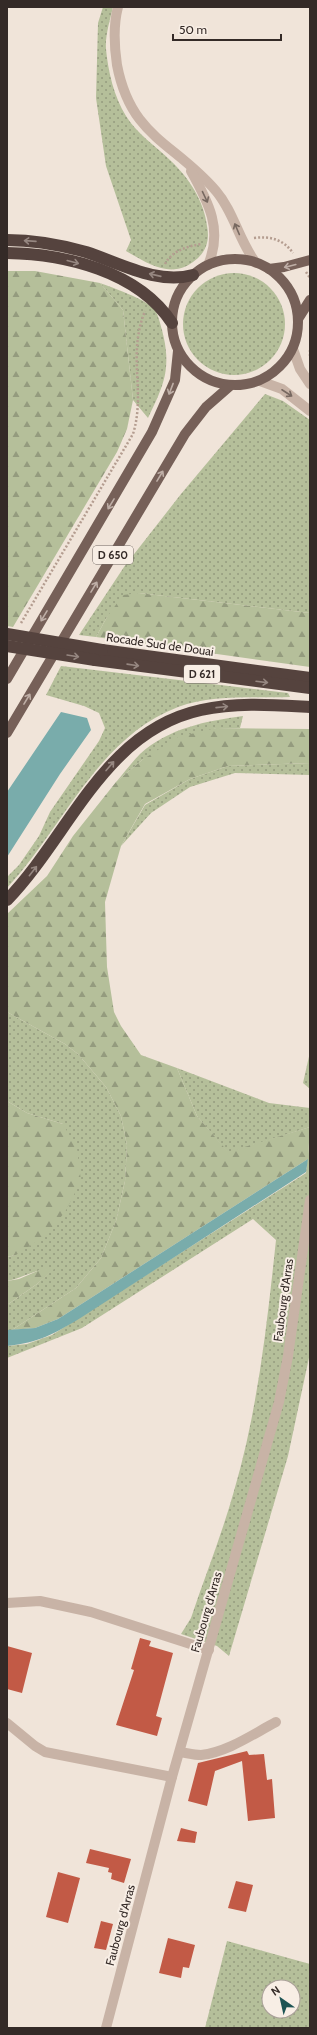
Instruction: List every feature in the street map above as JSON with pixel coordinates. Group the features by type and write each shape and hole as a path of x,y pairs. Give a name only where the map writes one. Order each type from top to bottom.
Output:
{"highway":[{"path":"7,240 42,242 70,248 160,276 181,278 193,275"},
{"path":"7,253 49,256 77,262 114,276 150,298 161,308 172,323"},
{"name":"Rocade Sud de Douai","path":"7,634 98,655 310,688"},
{"name":"Rocade Sud de Douai","path":"7,646 310,678"},
{"path":"7,900 35,867 90,789 109,766 125,750 145,735 177,717 213,708 256,705 310,707"}],"main road":[{"path":"232,259 256,263 269,269 283,280 290,290 297,307 298,319 297,337 293,349 277,370 260,381 230,386 211,381 190,367 178,351 173,334 172,323 176,299 185,284 193,275 208,265 232,259"},
{"path":"269,269 305,261"},
{"path":"298,319 310,300"},
{"name":"D 650","path":"7,678 152,432 175,380 178,351"},
{"name":"D 650","path":"7,733 185,434 206,407 230,386"}],"street":[{"path":"118,7 114,35 115,53 127,99 136,115 146,128 186,163 219,195 231,214 241,239 256,263"},
{"path":"186,163 209,205 214,224 215,242 208,265"},
{"path":"293,349 300,369 310,384"},
{"path":"260,381 282,390 310,411"},
{"name":"Faubourg d'Arras","path":"106,2028 172,1777 279,1402 288,1356 310,1200"},
{"path":"7,1603 40,1601 83,1610 209,1650"},
{"path":"7,1722 35,1746 46,1752 172,1777"},
{"path":"180,1752 199,1755 210,1753 231,1746 276,1722"}],"path":[{"path":"241,239 274,238 287,245 305,261 310,278"},
{"path":"160,276 166,262 175,253 188,246 215,242"},
{"path":"19,627 133,434 138,409 135,360 137,341 141,321 150,298"},
{"path":"310,350 310,356"}],"green space":[{"path":"103,7 113,7 107,33 106,49 112,84 118,101 126,116 136,129 171,161 190,182 203,208 208,231 206,246 201,255 184,267 167,269 159,267 150,264 126,251 131,240 106,166 96,98 98,23"},
{"path":"7,271 35,271 100,283 123,310 133,400 127,429 117,452 13,627 7,626"},
{"path":"234,273 254,276 263,281 277,295 282,304 285,324 282,344 277,353 263,367 254,372 234,375 214,372 205,367 191,353 186,344 183,324 186,304 191,295 205,281 214,276"},
{"path":"100,283 148,304 153,308 159,318 165,343 165,376 148,418 133,400 123,310"},
{"path":"265,394 283,401 310,420 310,613 139,593 107,617 96,637 79,635 124,567 181,494"},
{"path":"139,593 310,613 310,667 96,637 107,617 123,595"},
{"path":"61,666 288,693 290,697 219,698 205,700 178,707 150,721 125,740 103,762 27,864 7,888 7,877 19,865 39,836 50,812 99,741 105,728 99,713 84,706 46,695"},
{"path":"243,716 240,728 216,728 142,760 116,782 140,754 163,738 188,727 202,723"},
{"path":"216,728 310,729 310,763 228,766 190,779 145,804 121,846 105,902 107,967 114,1012 121,1026 141,1055 177,1068 197,1116 228,1152 310,1127 308,1159 58,1319 35,1328 12,1330 76,1288 101,1258 116,1221 125,1181 127,1145 121,1116 106,1087 78,1054 65,1044 7,1012 7,914 47,876 73,836 116,782 142,760 178,737"},
{"path":"310,763 310,775 235,773 190,787 151,813 121,846 145,805 190,779 228,766"},
{"path":"7,1012 65,1044 78,1054 106,1087 121,1116 127,1145 125,1181 116,1221 101,1258 76,1288 12,1330 7,1330 7,1305 37,1284 53,1269 41,1270 7,1281 7,1257 16,1255 63,1124 27,1113 7,1101"},
{"path":"310,1052 310,1089 303,1083"},
{"path":"177,1068 269,1103 310,1108 310,1127 228,1153 197,1116"},
{"path":"7,1101 27,1113 63,1124 77,1149 81,1181 65,1212 45,1236 16,1255 7,1257"},
{"path":"310,1135 310,1353 288,1456 229,1656 217,1646 181,1634 191,1618 224,1523 242,1460 261,1366 276,1240 253,1219 82,1328 7,1358 7,1346 27,1344 52,1335 306,1173"},
{"path":"42,1269 54,1269 37,1284 7,1305 7,1281 19,1279"},
{"path":"227,1941 310,1964 310,2028 205,2028"}],"water":[{"path":"61,712 87,718 91,730 60,774 7,857 7,792"},
{"path":"308,1159 306,1172 82,1317 64,1328 37,1340 7,1346 7,1330 35,1328 58,1319"}],"building":[{"path":"140,1638 151,1641 149,1646 173,1653 156,1716 162,1718 157,1736 116,1725 134,1670 131,1669"},
{"path":"7,1646 32,1653 22,1693 7,1689"},
{"path":"247,1751 249,1755 264,1754 267,1780 272,1779 275,1818 248,1821 242,1761 215,1771 207,1806 188,1801 198,1763"},
{"path":"181,1828 197,1832 195,1843 177,1841"},
{"path":"90,1849 131,1859 124,1883 111,1879 112,1873 108,1872 109,1868 86,1863"},
{"path":"58,1872 80,1878 68,1923 46,1917"},
{"path":"236,1881 253,1885 246,1912 228,1908"},
{"path":"101,1921 113,1924 106,1950 94,1948"},
{"path":"168,1938 195,1945 189,1968 183,1967 181,1978 159,1973"}]}
